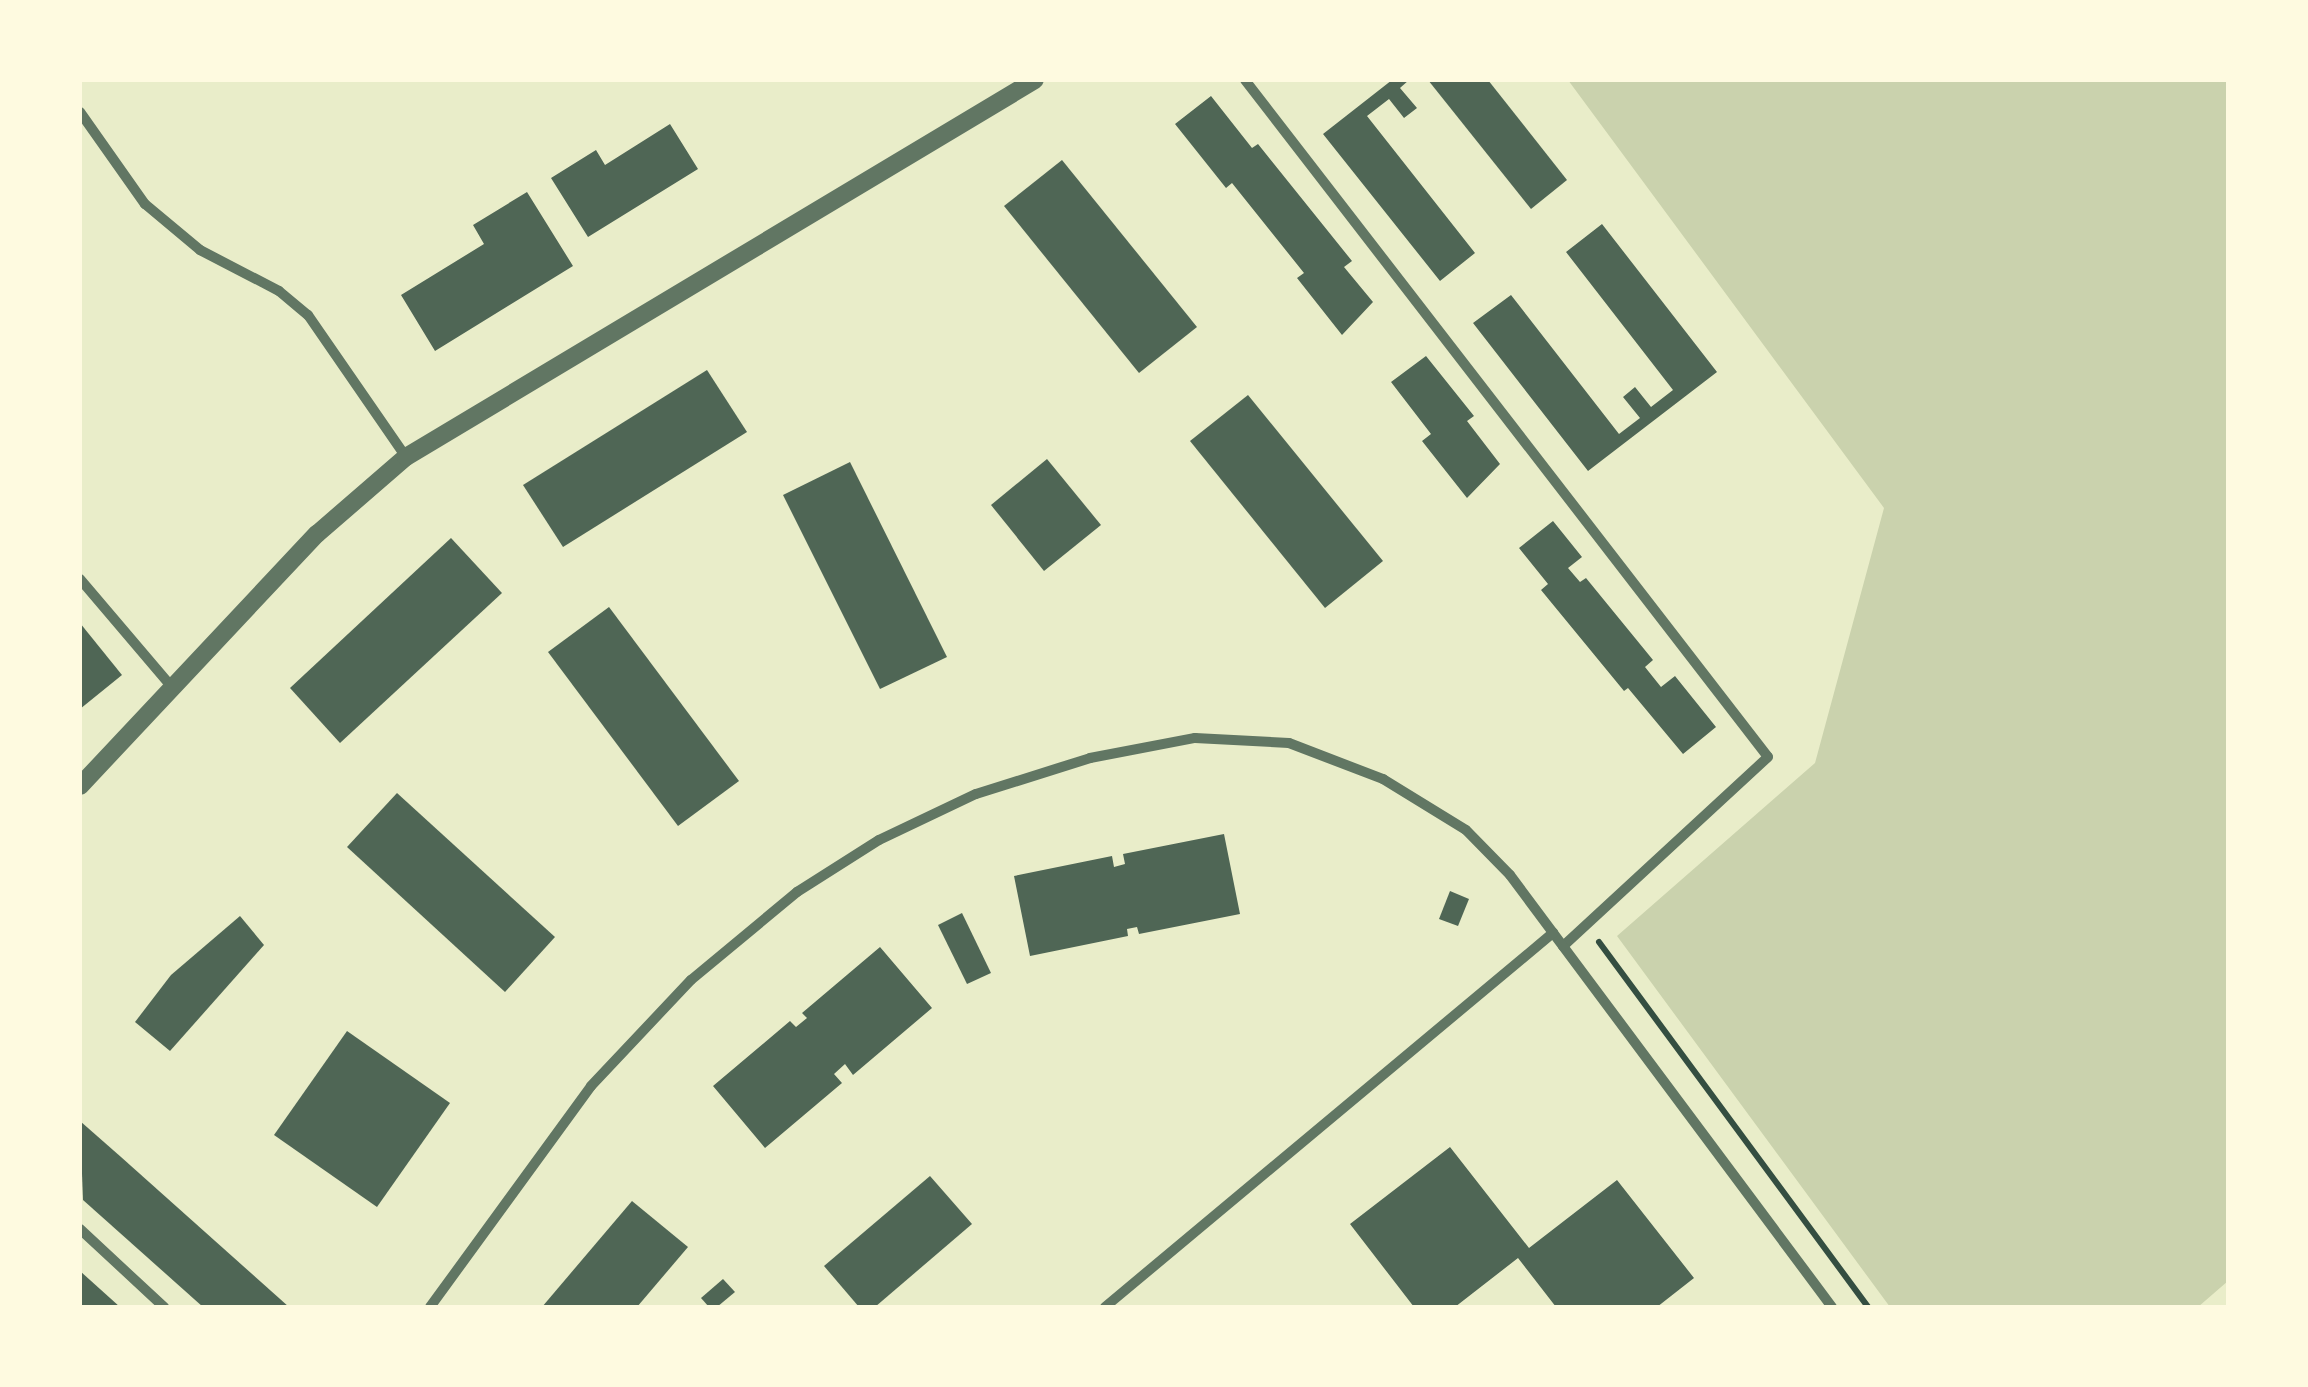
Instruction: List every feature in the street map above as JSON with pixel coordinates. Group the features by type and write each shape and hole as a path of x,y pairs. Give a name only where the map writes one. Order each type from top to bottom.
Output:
{"street":[{"path":"80,786 317,534 406,457 1035,80"},
{"path":"1245,80 1768,757 1564,946"},
{"path":"80,112 144,204 200,250 278,292 308,315 406,457"},
{"path":"80,580 172,687"},
{"path":"430,1307 591,1086 691,980 798,892 879,840 976,794 1090,758 1195,738 1289,744 1383,779 1466,830 1510,875 1832,1307"},
{"path":"1105,1307 1553,933"},
{"path":"80,1229 164,1307"}],"path":[{"path":"1586,925 1868,1307"}],"green space":[{"path":"1568,80 2228,80 2228,1281 2198,1307 1890,1307 1617,936 1815,763 1884,508"}],"building":[{"path":"1392,80 1409,80 1400,88 1417,108 1404,118 1389,99 1367,116 1475,253 1440,281 1323,134"},
{"path":"1428,80 1488,80 1567,180 1531,209"},
{"path":"1211,96 1252,148 1258,144 1352,261 1344,267 1373,302 1342,335 1297,278 1304,273 1232,183 1226,188 1175,124"},
{"path":"670,124 698,169 588,237 551,178 596,150 605,165"},
{"path":"1062,160 1197,327 1139,373 1004,206"},
{"path":"527,192 573,266 435,351 401,295 484,244 473,225"},
{"path":"1602,224 1717,372 1588,471 1473,323 1511,295 1619,434 1640,418 1623,397 1635,387 1651,407 1673,390 1566,252"},
{"path":"1426,356 1474,416 1467,421 1500,464 1467,498 1422,441 1431,434 1391,382"},
{"path":"707,370 747,432 563,547 523,485"},
{"path":"1248,395 1383,561 1325,608 1190,441"},
{"path":"1047,459 1101,525 1044,571 991,505"},
{"path":"850,462 947,657 880,689 783,495"},
{"path":"1553,521 1582,557 1568,568 1580,582 1586,578 1653,660 1645,667 1661,687 1675,676 1716,727 1683,754 1628,688 1624,691 1541,590 1548,584 1519,548"},
{"path":"451,538 502,593 340,743 290,688"},
{"path":"609,607 739,781 678,826 548,652"},
{"path":"80,623 122,675 80,709"},
{"path":"397,793 555,937 505,992 347,847"},
{"path":"1224,834 1240,914 1139,934 1137,927 1127,929 1128,936 1030,956 1014,876 1112,856 1114,867 1125,864 1123,854"},
{"path":"1450,891 1469,899 1458,926 1439,919"},
{"path":"962,913 991,973 967,984 938,925"},
{"path":"240,916 264,945 170,1051 135,1022 171,975"},
{"path":"880,947 932,1008 853,1075 845,1064 834,1074 842,1083 765,1148 713,1086 790,1021 796,1027 807,1018 802,1013"},
{"path":"347,1031 450,1103 377,1207 274,1135"},
{"path":"80,1121 289,1307 203,1307 83,1200"},
{"path":"1450,1147 1529,1248 1617,1180 1694,1278 1657,1307 1556,1307 1518,1258 1455,1307 1414,1307 1350,1224"},
{"path":"930,1176 972,1224 875,1307 859,1307 824,1266"},
{"path":"632,1201 688,1247 637,1307 542,1307"},
{"path":"80,1271 120,1307 80,1307"},
{"path":"723,1279 735,1292 717,1307 709,1307 701,1298"}]}
